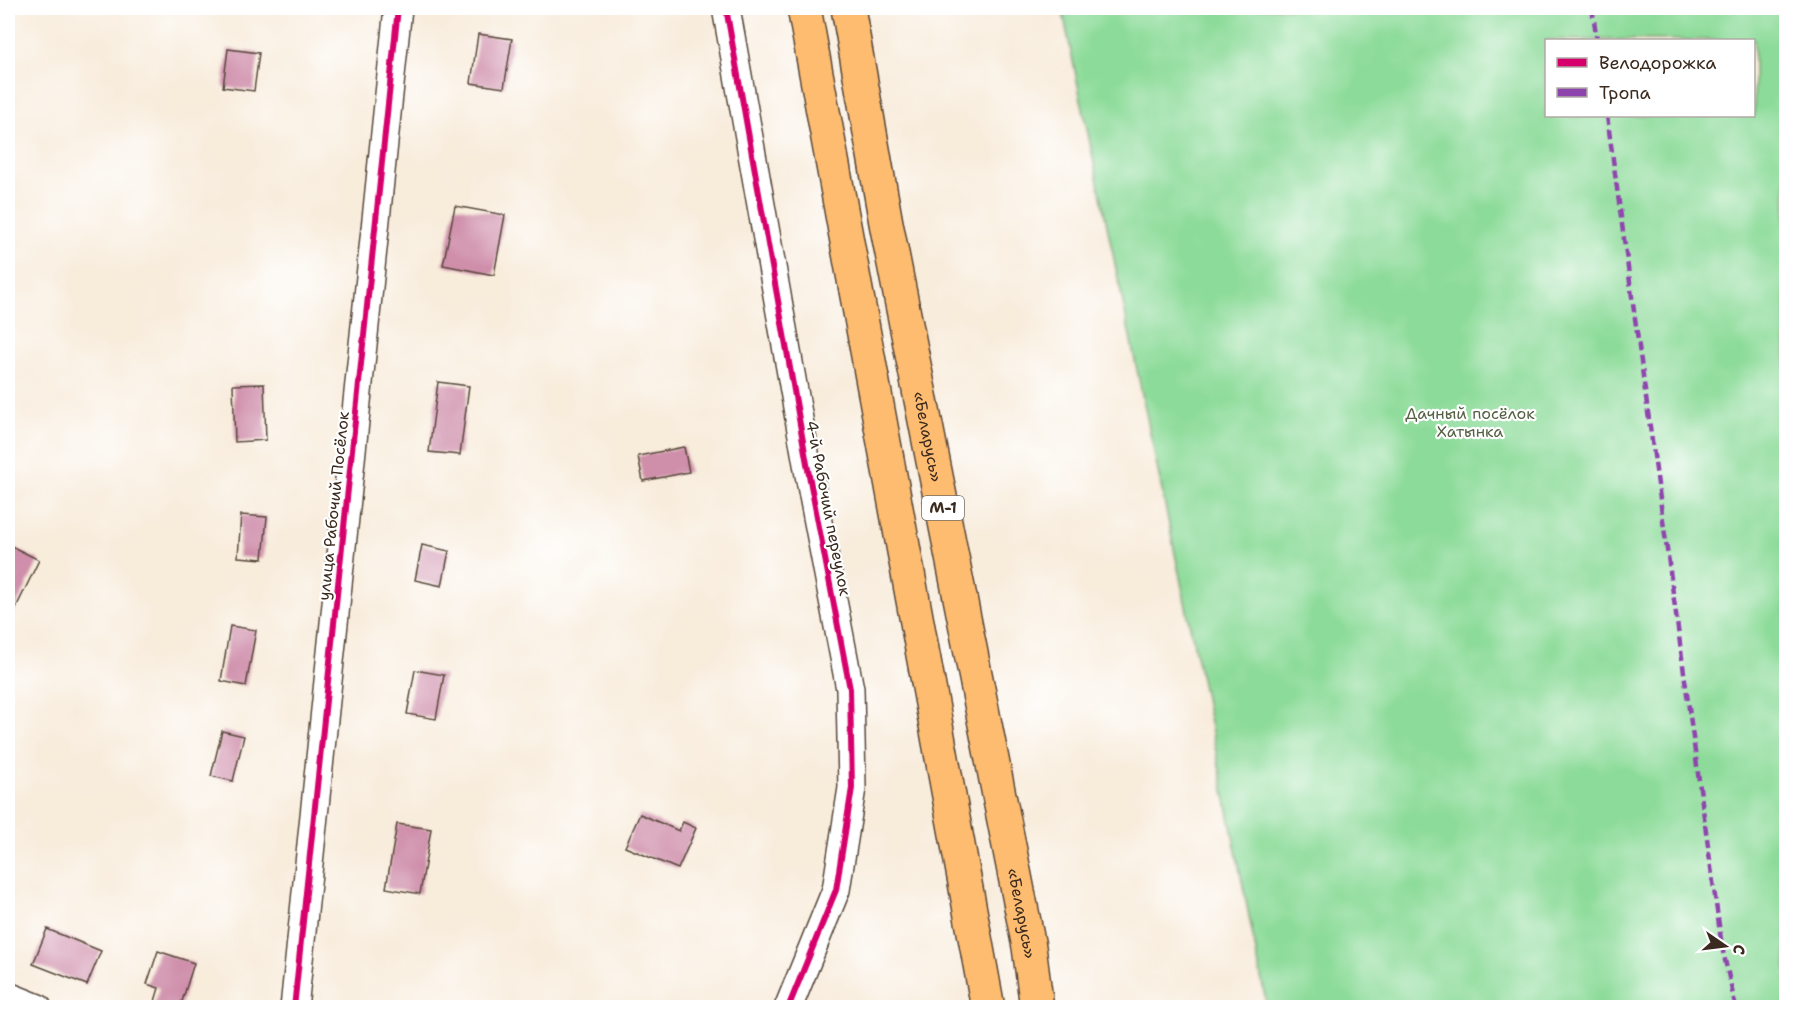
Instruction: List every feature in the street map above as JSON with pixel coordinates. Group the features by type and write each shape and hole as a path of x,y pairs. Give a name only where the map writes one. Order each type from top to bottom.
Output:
{"highway":[{"name":"М-1","path":"804,8 988,1008"},
{"name":"«Беларусь»","path":"848,8 889,235 1029,947 1037,1008"}],"street":[{"name":"улица Рабочий Посёлок","path":"294,1008 398,8"},
{"name":"4-й Рабочий переулок","path":"726,8 809,476 850,689 852,788 836,890 788,1008"},
{"path":"8,996 38,1008"}],"green space":[{"name":"Дачный посёлок Хатынка","path":"1062,8 1786,8 1786,1007 1267,1007"}],"building":[{"path":"478,34 512,39 504,88 471,83"},
{"path":"228,49 259,53 254,91 223,87"},
{"path":"455,206 505,215 494,275 443,265"},
{"path":"438,382 469,386 460,455 429,452"},
{"path":"264,384 266,440 235,442 233,385"},
{"path":"684,447 689,472 643,481 638,456"},
{"path":"241,515 267,517 263,559 238,557"},
{"path":"422,545 449,551 442,586 415,580"},
{"path":"11,546 39,560 12,616 8,614 8,554"},
{"path":"230,626 256,630 246,686 221,681"},
{"path":"415,670 444,675 436,719 407,714"},
{"path":"222,731 244,736 233,781 211,776"},
{"path":"640,814 679,831 683,822 696,828 678,869 625,847"},
{"path":"397,824 431,829 420,894 386,888"},
{"path":"47,929 101,951 87,985 33,964"},
{"path":"158,951 194,963 180,1008 153,1008 159,988 147,984"}],"marked path":[{"path":"1592,8 1597,39"},
{"path":"1607,117 1722,947 1736,1008"}],"cycle path":[{"path":"294,1008 398,8"},
{"path":"726,8 809,475 850,689 852,788 836,890 788,1008"}]}
